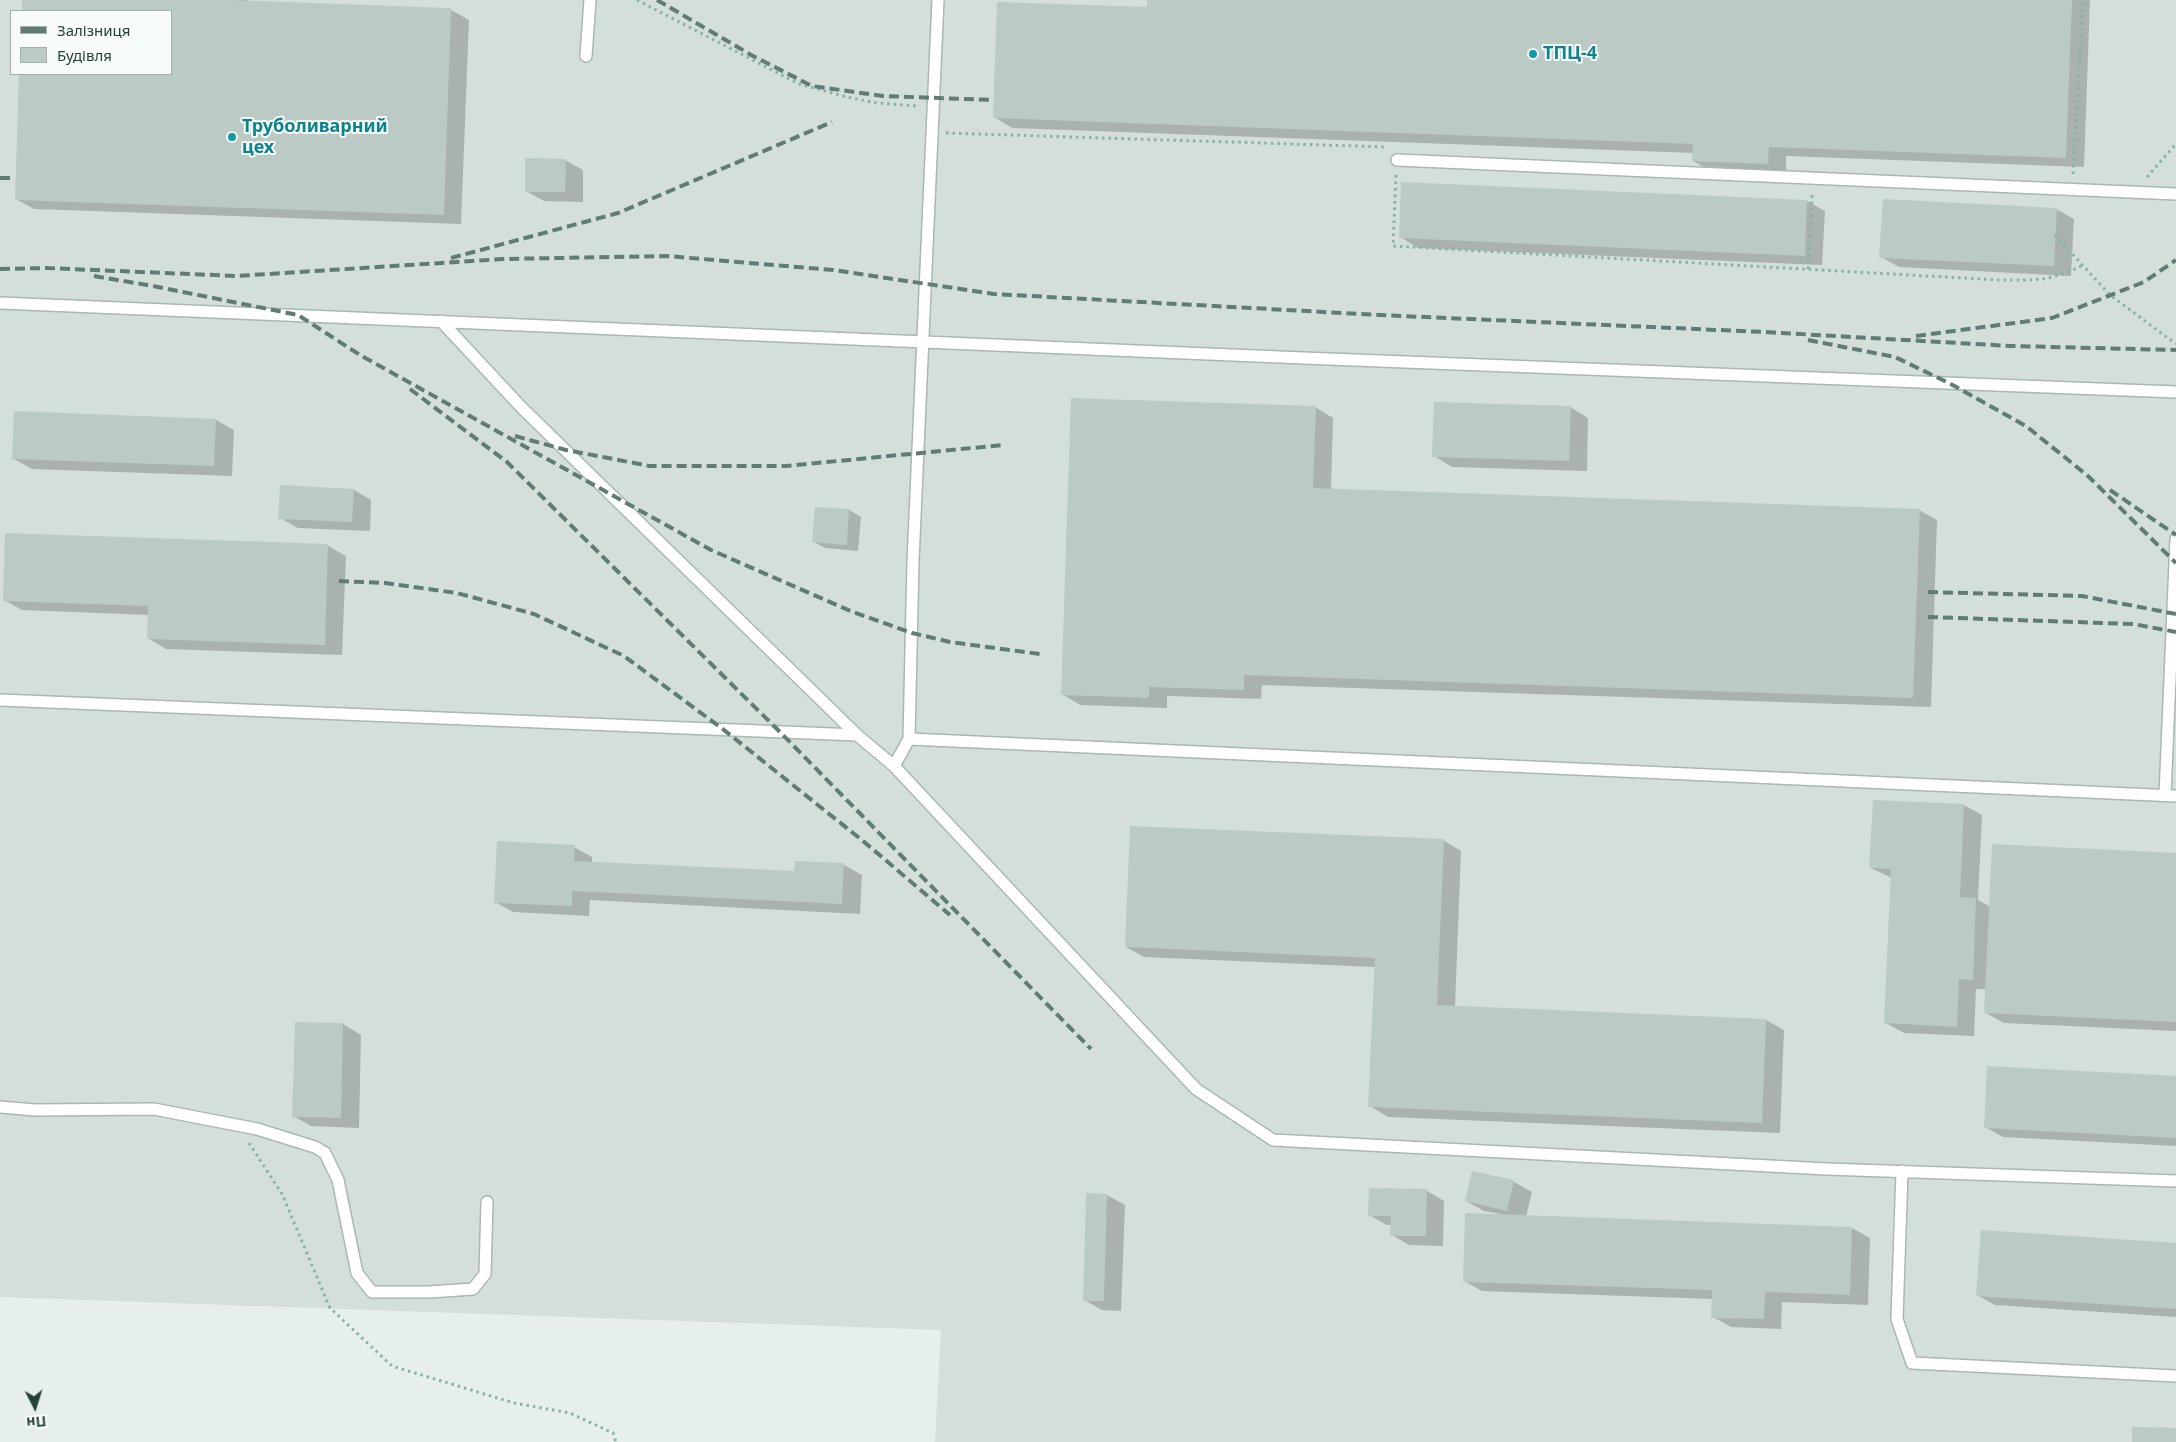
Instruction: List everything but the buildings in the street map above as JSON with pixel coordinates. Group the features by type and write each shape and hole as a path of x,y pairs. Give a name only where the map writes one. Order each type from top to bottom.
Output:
{"lane":[{"path":"586,56 590,0"},
{"path":"894,766 909,739 913,560 938,0"},
{"path":"1397,160 2176,194"},
{"path":"0,302 923,342 2176,392"},
{"path":"441,321 521,407 857,735 894,766 1196,1090 1273,1140 1902,1171 2176,1181"},
{"path":"909,739 2170,796 2176,539"},
{"path":"0,700 857,735"},
{"path":"0,1107 35,1110 154,1109 257,1129 315,1147 325,1153 338,1180 358,1273 372,1292 429,1292 473,1289 485,1274 487,1202"},
{"path":"1902,1171 1897,1319 1912,1363 2176,1376"}],"path":[{"path":"637,0 799,84 847,98 877,103 933,108"},
{"path":"2072,189 2082,0"},
{"path":"932,132 1398,147 1393,246 1999,280 2044,280 2061,276 2082,264"},
{"path":"2134,192 2176,144"},
{"path":"1808,269 1813,178"},
{"path":"2055,235 2110,295 2176,344"},
{"path":"238,1125 282,1194 330,1308 392,1366 514,1403 570,1413 613,1433 616,1442"}],"shaded area":[{"path":"0,0 2176,0 2176,1442 935,1442 941,1330 0,1297"}],"railway":[{"path":"657,0 753,56 812,86 883,96 993,100"},
{"path":"451,258 618,213 832,122"},
{"path":"0,178 11,178"},
{"path":"0,269 46,268 237,276 503,259 667,256 833,270 994,294 2011,346 2176,350"},
{"path":"1916,336 2052,318 2144,282 2176,260"},
{"path":"94,276 298,315 360,355 711,550 853,612 912,633 950,642 1040,654"},
{"path":"1808,340 1895,357 1949,383 2026,426 2088,476 2176,563"},
{"path":"410,389 507,462 780,732 1091,1049"},
{"path":"515,436 566,450 650,466 786,466 1003,445"},
{"path":"2110,490 2176,535"},
{"path":"339,581 385,583 457,593 534,614 624,656 724,730 863,841 950,915"},
{"path":"1928,592 2082,596 2176,614"},
{"path":"1928,617 2133,624 2176,632"}],"place":[{"name":"ТПЦ-4","path":"1533,54"},
{"name":"Труболиварний цех","path":"232,137"}]}
